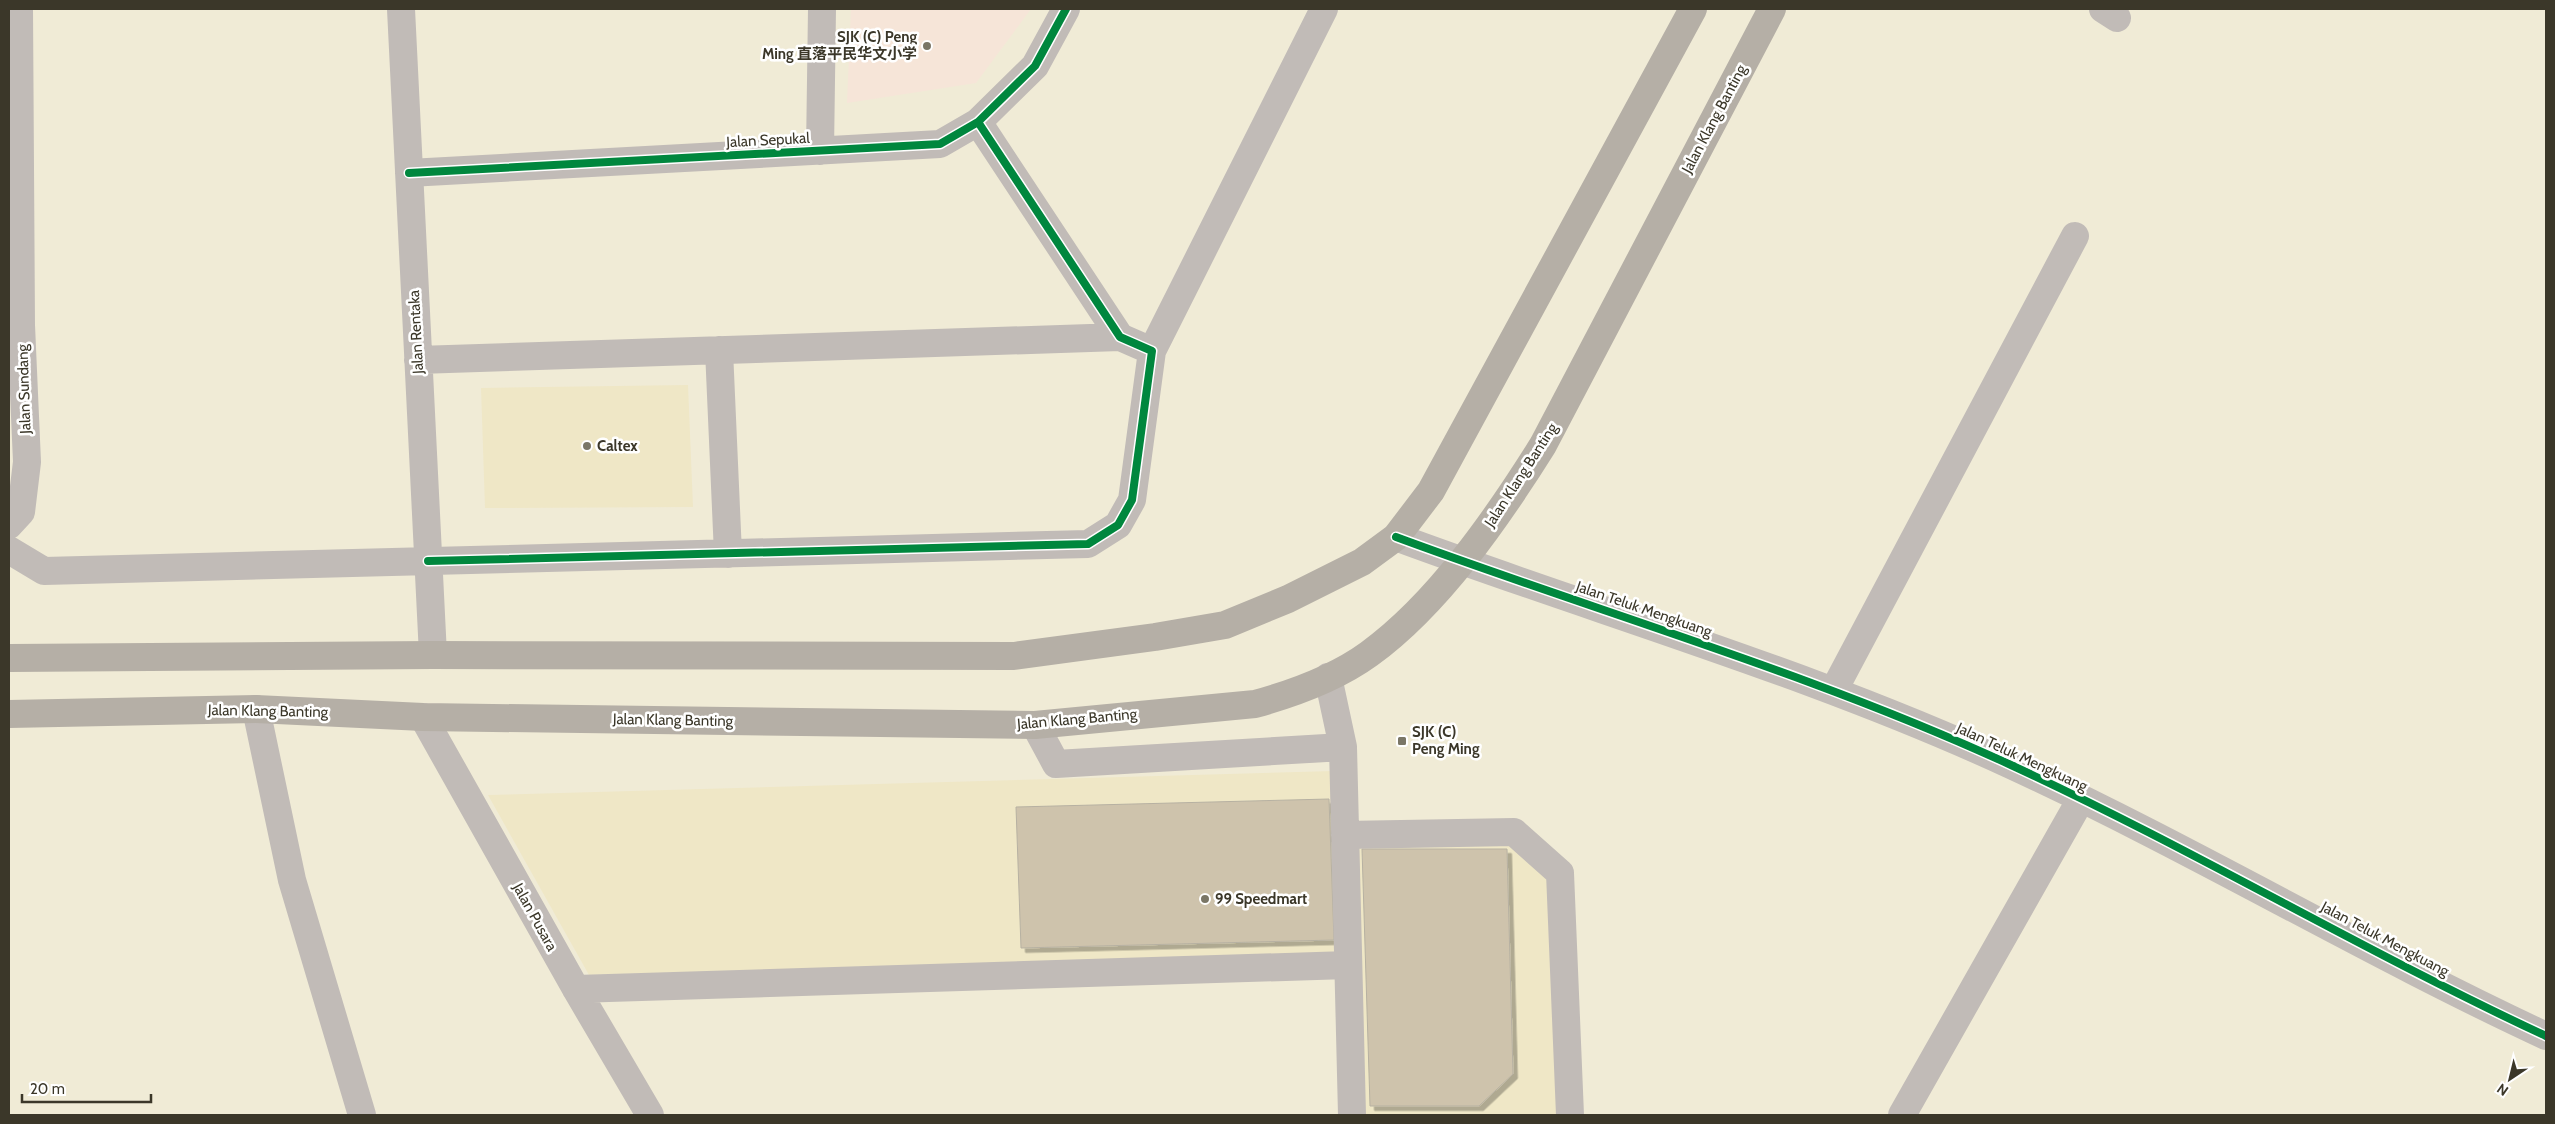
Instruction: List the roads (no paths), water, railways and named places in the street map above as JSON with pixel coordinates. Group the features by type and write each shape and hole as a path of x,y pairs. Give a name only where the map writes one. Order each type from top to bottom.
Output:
{"highway":[{"path":"9,658 433,655 1014,656 1154,637 1225,625 1288,599 1362,562 1396,537 1431,490 1693,9"},
{"name":"Jalan Klang Banting","path":"9,714 256,709 423,717 1035,725 1255,704 1288,695 1328,677 1368,655 1404,626 1462,561 1506,504 1543,445 1772,9"}],"street":[{"name":"Jalan Sundang","path":"9,525 21,512 27,462 15,166 20,9"},
{"name":"Jalan Rentaka","path":"401,9 433,655"},
{"path":"820,151 822,9"},
{"name":"Jalan Sepukal","path":"408,173 940,144 978,122 1035,66 1066,9"},
{"path":"9,550 44,571 1088,544 1118,525 1132,500 1152,351 1324,9"},
{"path":"978,122 1120,337"},
{"path":"1834,690 2074,236"},
{"path":"418,360 1120,337 1152,351"},
{"path":"719,350 728,554"},
{"name":"Jalan Teluk Mengkuang","path":"1396,537 1834,690 2003,761 2269,893 2476,1003 2546,1036"},
{"path":"1328,677 1343,747 1352,1115"},
{"path":"256,709 292,880 356,1111"},
{"name":"Jalan Pusara","path":"423,717 576,989 650,1115"},
{"path":"1035,725 1056,764 1343,747"},
{"path":"1902,1115 2080,799"},
{"path":"1345,835 1514,832 1560,873 1570,1115"},
{"path":"576,989 1348,965"}],"place":[{"name":"SJK (C) Peng Ming 直落平民华文小学","path":"927,46"},
{"name":"Caltex","path":"587,446"},
{"name":"SJK (C) Peng Ming","path":"1402,741"},
{"name":"99 Speedmart","path":"1205,899"}]}
